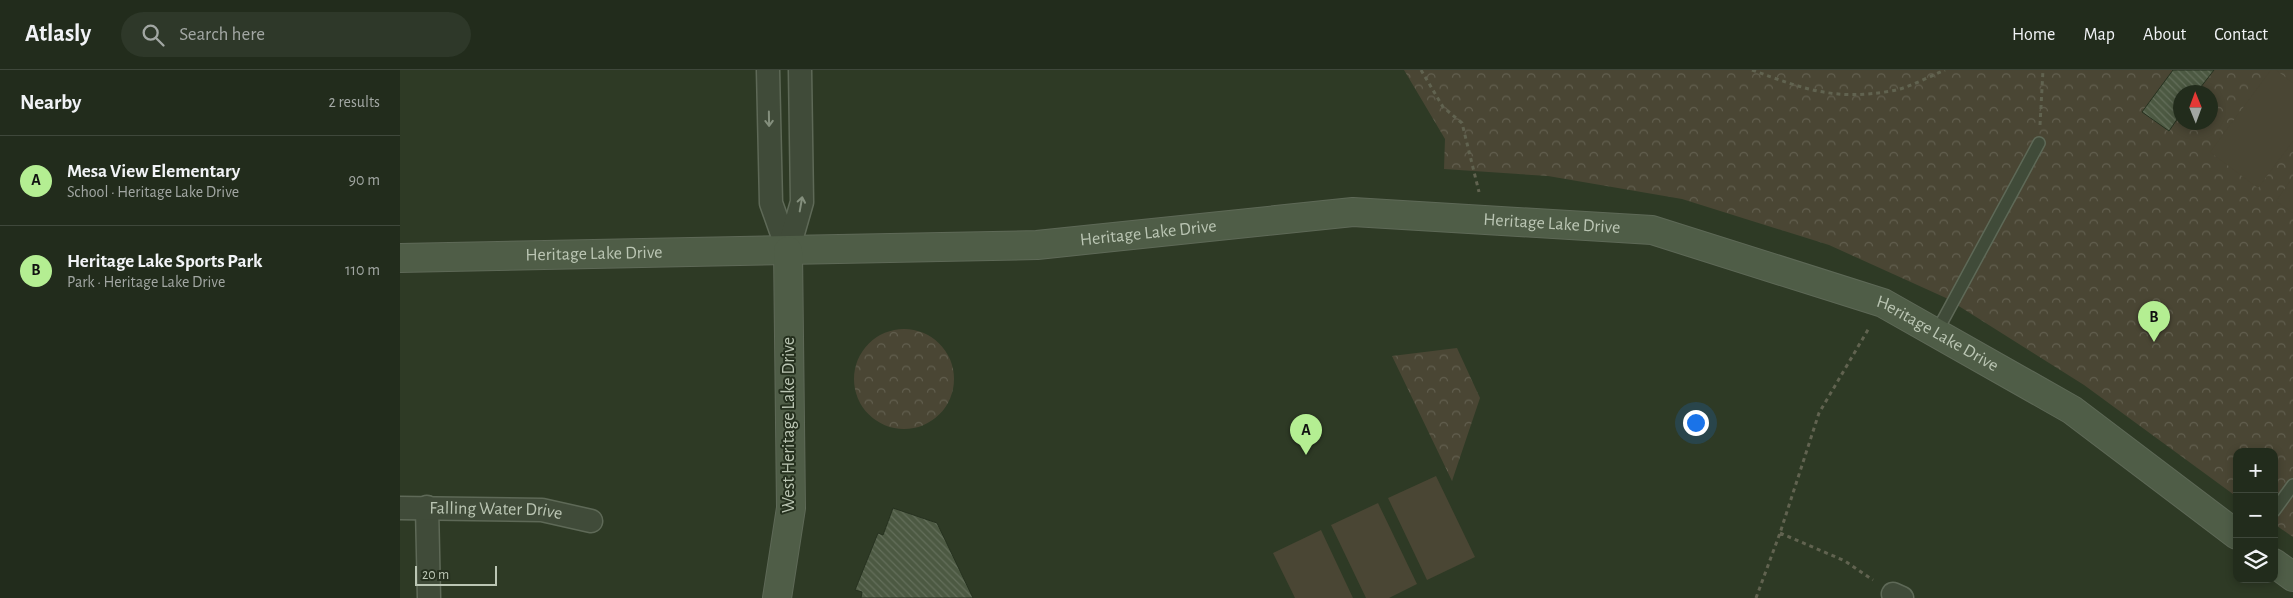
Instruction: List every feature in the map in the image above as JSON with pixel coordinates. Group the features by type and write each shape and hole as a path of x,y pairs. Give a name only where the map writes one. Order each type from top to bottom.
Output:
{"street":[{"path":"768,70 772,203 788,251"},
{"path":"788,251 802,202 800,70"},
{"name":"Heritage Lake Drive","path":"400,258 1037,245 1353,212 1652,230 1883,303 2072,410 2233,532"},
{"name":"West Heritage Lake Drive","path":"777,598 791,508 788,251"},
{"path":"427,507 429,598"},
{"name":"Falling Water Drive","path":"400,508 542,510 591,521"},
{"path":"2278,566 2293,578"}],"lane":[{"path":"1936,333 2039,143"},
{"path":"2278,506 2293,485"}],"path":[{"path":"1421,70 1443,107 1462,123 1486,220"},
{"path":"1752,70 1807,90 1834,96 1892,91 1945,70"},
{"path":"2039,143 2043,70"},
{"path":"1756,598 1780,533 1819,413 1883,303"},
{"path":"1780,533 1844,561 1897,596"}],"green space":[{"path":"1404,70 2293,70 2293,537 2278,527 2278,448 2233,448 2233,494 2084,385 1946,298 1829,245 1682,199 1548,176 1444,169 1445,139"},
{"path":"2271,70 2276,70 2293,83 2293,141 2258,188 2210,152"},
{"path":"2293,177 2293,213 2276,201"},
{"path":"904,329 923,333 940,343 950,360 954,379 950,398 940,415 923,425 904,429 885,425 868,415 858,398 854,379 858,360 868,343 885,333"},
{"path":"1457,348 1480,398 1452,481 1392,356"},
{"path":"1436,476 1475,557 1427,580 1388,498"},
{"path":"1378,503 1417,584 1389,598 1366,598 1331,525"},
{"path":"1321,530 1353,598 1295,598 1273,553"}],"building":[{"path":"2173,70 2214,70 2202,85 2173,85 2173,125 2169,131 2142,112"},
{"path":"893,508 937,523 973,598 861,598 862,592 855,590 878,533 883,535"}],"place":[{"name":"Heritage Lake Sports Park","path":"2154,342"},
{"name":"Mesa View Elementary","path":"1306,455"}]}
